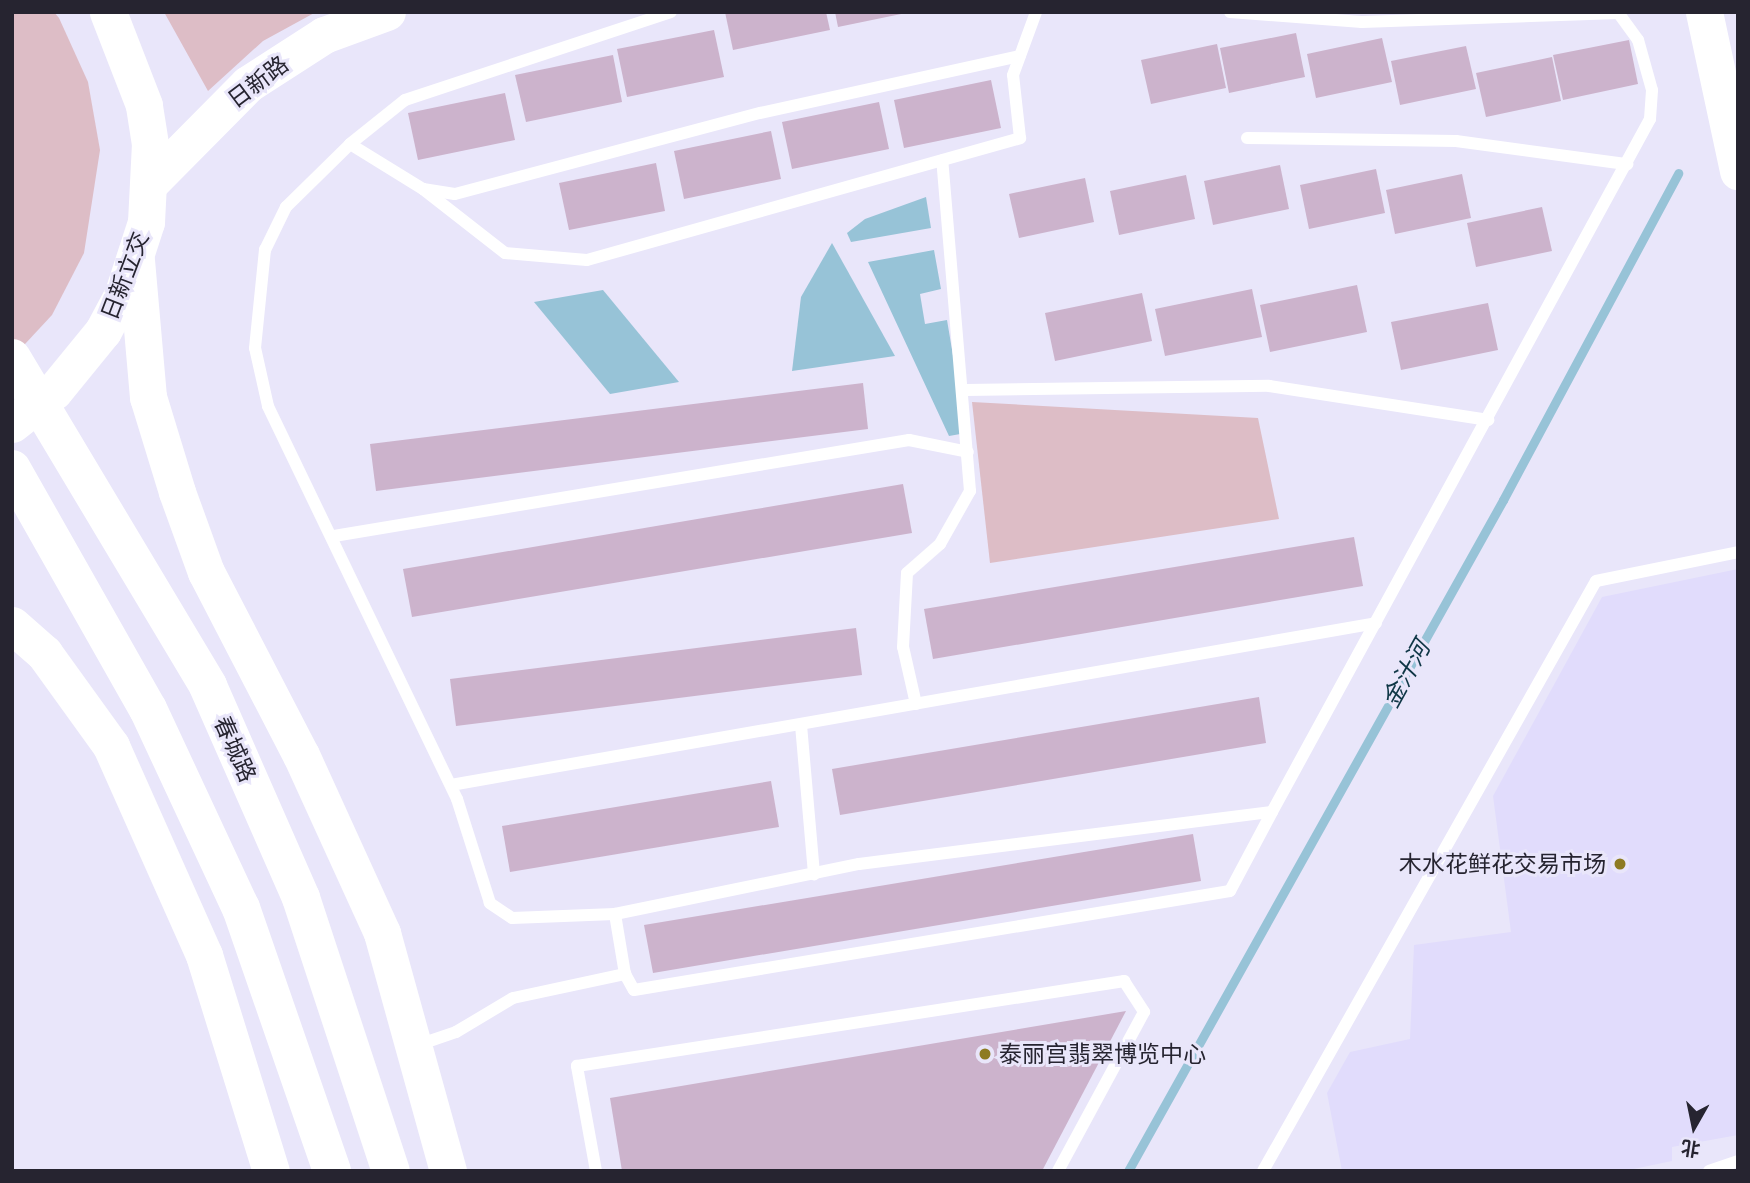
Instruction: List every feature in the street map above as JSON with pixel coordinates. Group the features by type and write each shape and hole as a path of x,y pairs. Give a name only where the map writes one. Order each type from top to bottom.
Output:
{"main road":[{"name":"日新立交","path":"12,424 81,363 122,296 136,260 150,183 144,105 108,12"},
{"name":"日新路","path":"150,183 248,84 324,34 387,12"},
{"path":"1704,12 1738,172"},
{"path":"136,260 148,397 177,492 206,572 301,755 382,933 448,1171"},
{"name":"春城路","path":"12,358 79,463 208,686 301,898 391,1171"},
{"path":"22,484 148,709 241,908 332,1171"},
{"path":"12,625 44,653 111,747 204,955 271,1171"}],"lane":[{"path":"671,12 405,100 350,144 286,207 265,250 256,302 255,348 268,406 334,536 451,785 490,903 513,918 615,914 814,874 1272,812"},
{"path":"350,144 423,189 505,253 587,260 1020,138 1013,75 1036,12"},
{"path":"615,914 625,974 634,990 1230,891 1627,164 1650,119 1653,90 1638,40 1619,13 1362,22 1230,12"},
{"path":"423,189 455,194 500,187 760,113 1020,56"},
{"path":"1247,138 1456,141 1627,164"},
{"path":"916,704 903,647 907,573 940,544 970,491 966,390 943,160"},
{"path":"966,390 1269,386 1488,420"},
{"path":"334,536 909,440 968,452"},
{"path":"1263,1171 1596,581 1738,552"},
{"path":"451,785 1376,623"},
{"path":"801,725 814,874"},
{"path":"415,1046 456,1032 513,998 625,974"},
{"path":"596,1171 577,1066 1124,981 1144,1012 1058,1171"},
{"path":"1709,1171 1738,1160"}],"shaded area":[{"path":"12,12 54,12 59,18 88,82 100,150 84,253 52,315 12,358"},
{"path":"164,12 316,12 263,41 208,91"},
{"path":"972,402 1258,418 1279,519 990,563"},
{"name":"木水花鲜花交易市场","path":"1738,569 1738,1135 1672,1147 1672,1161 1624,1171 1342,1171 1327,1093 1350,1052 1410,1039 1414,945 1511,932 1493,796 1602,597"}],"water":[{"path":"926,197 931,228 851,242 847,233 865,219"},
{"path":"832,243 895,356 792,371 801,297"},
{"path":"934,250 941,289 920,294 925,324 947,320 966,433 949,436 868,262"},
{"path":"603,290 679,382 610,394 534,302"}],"building":[{"path":"725,12 826,12 830,30 733,50"},
{"path":"835,12 905,12 906,13 838,27"},
{"path":"714,30 724,77 627,97 617,49"},
{"path":"1296,33 1305,77 1229,93 1220,48"},
{"path":"1382,38 1392,82 1316,98 1307,54"},
{"path":"1629,40 1638,84 1563,100 1553,55"},
{"path":"1217,44 1226,88 1151,104 1141,60"},
{"path":"1466,46 1476,89 1400,105 1391,61"},
{"path":"613,55 622,102 526,122 515,75"},
{"path":"1552,57 1561,101 1486,117 1476,73"},
{"path":"991,80 1001,128 904,148 894,100"},
{"path":"505,93 515,140 418,160 408,113"},
{"path":"879,102 889,149 792,169 782,122"},
{"path":"771,131 781,179 684,199 674,151"},
{"path":"656,163 665,211 569,230 559,183"},
{"path":"1280,165 1289,209 1213,225 1204,181"},
{"path":"1376,169 1385,213 1309,229 1300,185"},
{"path":"1462,174 1471,218 1395,234 1386,190"},
{"path":"1186,175 1195,219 1119,235 1110,191"},
{"path":"1085,178 1094,222 1019,238 1009,194"},
{"path":"1542,207 1552,251 1476,267 1467,223"},
{"path":"1357,285 1367,332 1270,352 1260,305"},
{"path":"1252,289 1262,337 1165,356 1155,309"},
{"path":"1142,293 1152,341 1055,361 1045,313"},
{"path":"1488,303 1498,350 1401,370 1391,322"},
{"path":"863,383 868,429 376,491 370,444"},
{"path":"903,484 912,533 412,617 403,569"},
{"path":"1354,537 1363,586 933,659 924,609"},
{"path":"856,628 862,675 456,726 450,679"},
{"path":"1259,697 1266,743 840,815 832,769"},
{"path":"771,781 779,827 510,872 502,826"},
{"path":"1193,834 1201,881 653,973 644,925"},
{"name":"泰丽宫翡翠博览中心","path":"1126,1011 1042,1171 622,1171 610,1098"}],"waterway":[{"name":"金汁河","path":"1128,1171 1503,500 1678,173"}],"place":[{"name":"木水花鲜花交易市场","path":"1620,864"},
{"name":"泰丽宫翡翠博览中心","path":"985,1054"}]}
